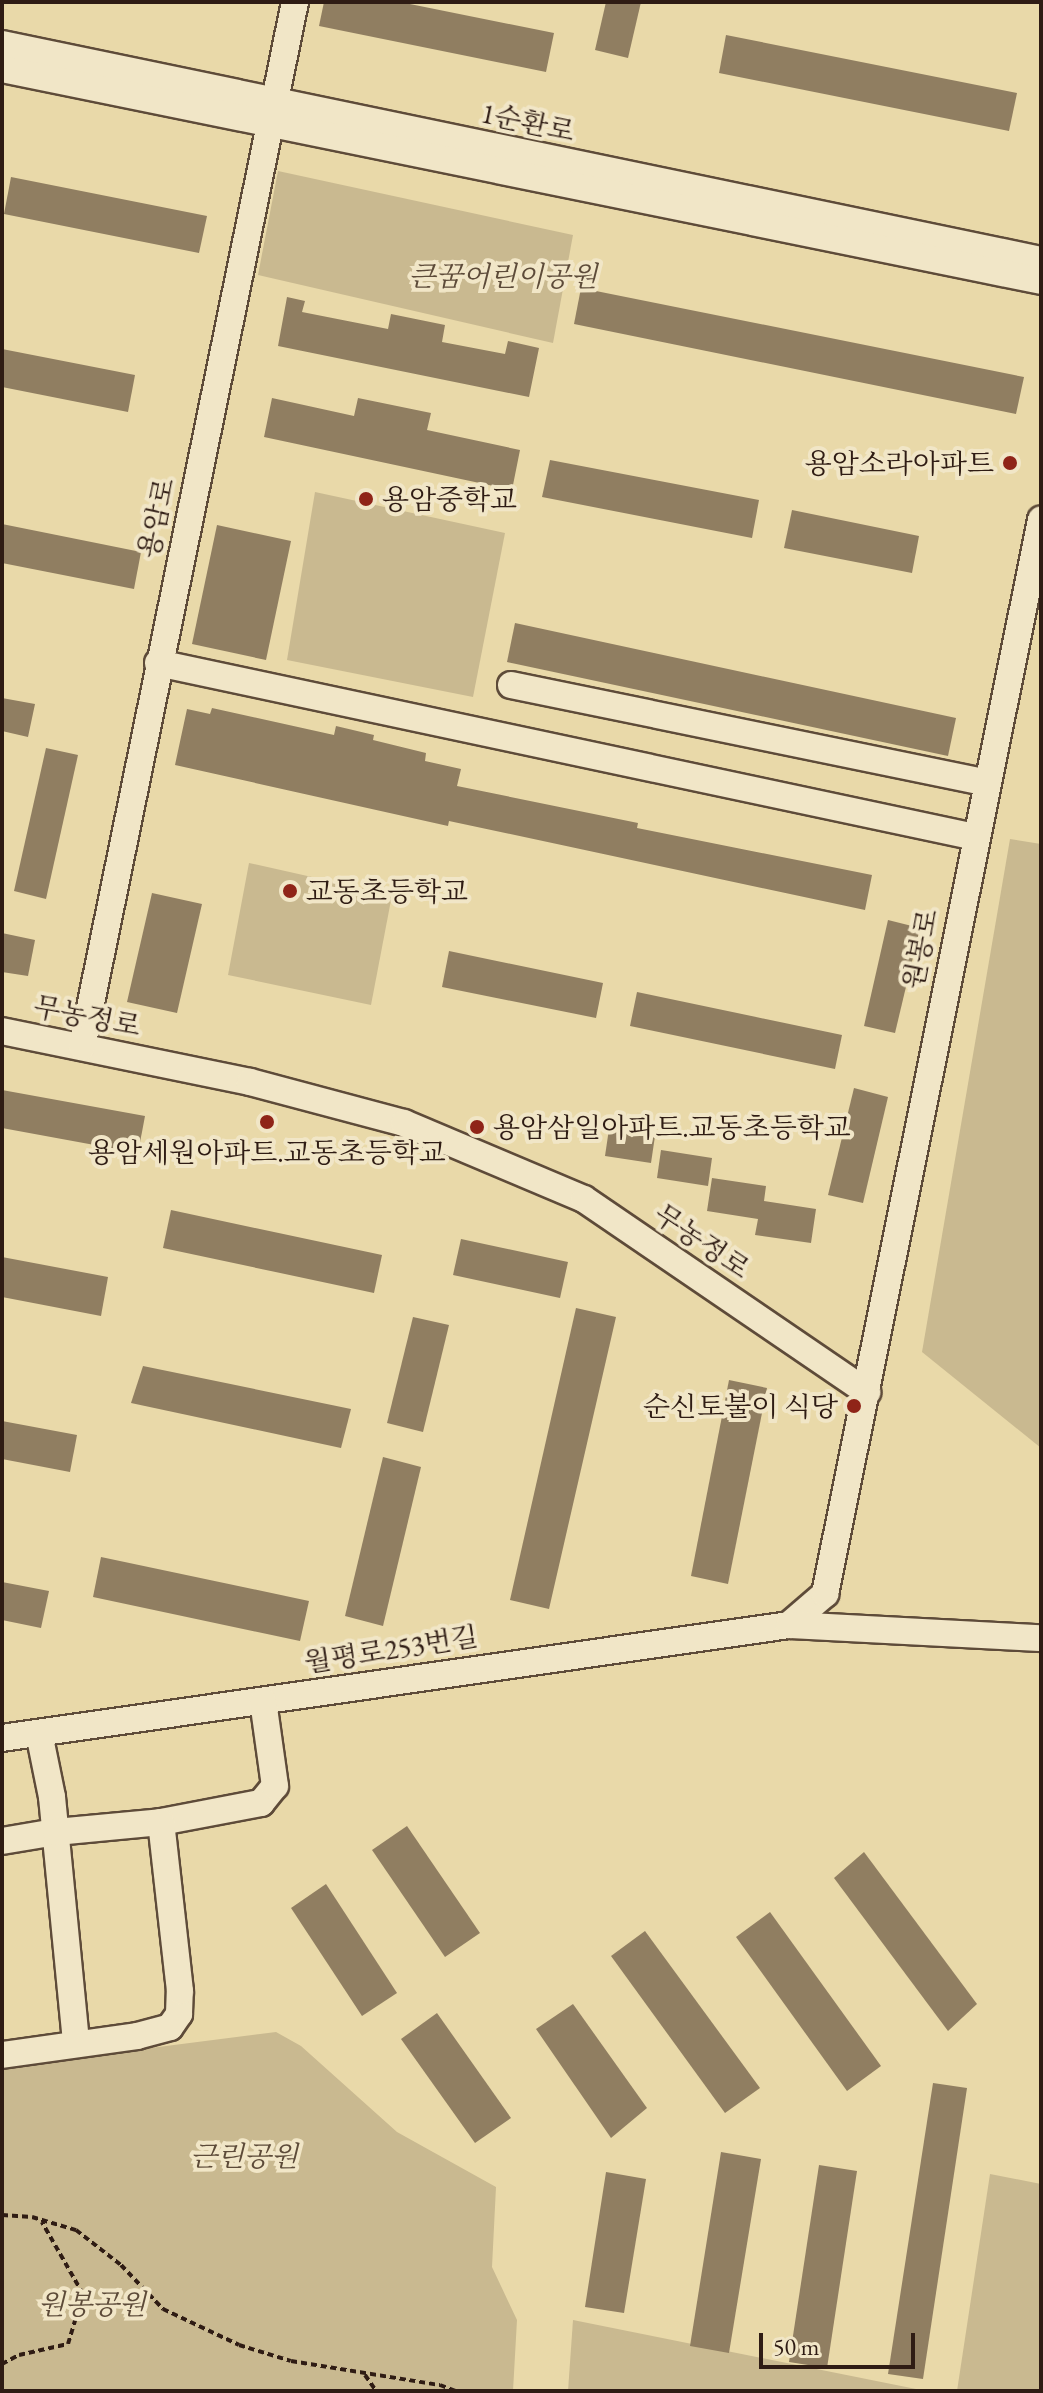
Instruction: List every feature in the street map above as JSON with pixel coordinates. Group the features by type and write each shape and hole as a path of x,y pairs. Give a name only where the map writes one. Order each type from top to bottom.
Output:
{"street":[{"name":"용암로","path":"82,1047 295,2"},
{"name":"1순환로","path":"2,44 273,113 1041,281"},
{"name":"1순환로","path":"2,69 273,113 1041,260"},
{"name":"원봉로","path":"867,1392 975,837 1041,520"},
{"path":"158,663 975,837"},
{"path":"511,685 987,783"},
{"name":"무농정로","path":"2,1031 250,1082 404,1123 584,1199 867,1392"},
{"path":"789,1625 825,1594 867,1392"},
{"path":"789,1625 1041,1638"},
{"name":"월평로253번길","path":"2,1738 789,1625"},
{"path":"2,1841 56,1832 161,1822 261,1803 275,1786 263,1701"},
{"path":"39,1733 56,1832 76,2042"},
{"path":"2,2055 76,2042 137,2036 170,2027 179,2014 180,1991 161,1822"}],"path":[{"path":"2,2215 40,2220 76,2230 121,2265 163,2309 239,2345 291,2361 440,2385 456,2391"},
{"path":"2,2364 19,2355 68,2344 83,2294 40,2220"},
{"path":"365,2375 376,2391"}],"green space":[{"name":"큰꿈어린이공원","path":"278,171 573,235 553,343 258,275"},
{"path":"315,492 505,533 473,697 287,660"},
{"path":"1010,839 1041,844 1041,1448 922,1352"},
{"path":"249,863 392,895 371,1005 228,975"},
{"name":"근린공원","path":"276,2032 301,2046 397,2132 496,2187 492,2267 517,2320 513,2391 2,2391 2,2067"},
{"path":"990,2174 1041,2184 1041,2391 957,2391"},
{"path":"573,2320 926,2391 568,2391"}],"building":[{"path":"324,2 400,2 554,33 546,72 319,26"},
{"path":"606,2 641,2 628,58 595,50"},
{"path":"726,35 1017,93 1009,131 719,73"},
{"path":"11,177 207,216 199,253 4,214"},
{"path":"581,288 1024,377 1016,414 574,324"},
{"path":"287,297 305,301 302,312 388,329 391,314 445,325 442,342 505,354 508,341 539,348 529,397 278,346"},
{"path":"2,349 135,375 128,412 2,387"},
{"path":"272,398 354,416 358,398 431,413 427,430 520,450 512,490 264,437"},
{"path":"550,460 759,500 752,538 542,497"},
{"path":"792,510 919,536 912,573 784,548"},
{"path":"2,524 141,552 134,589 2,563"},
{"path":"217,525 291,541 266,660 192,644"},
{"path":"515,623 956,718 948,756 507,662"},
{"path":"2,698 35,704 28,737 2,731"},
{"path":"212,708 334,735 336,726 374,735 373,740 426,753 425,761 461,769 457,786 638,823 637,828 872,875 865,910 449,821 448,826 175,765 187,709 210,714"},
{"path":"46,748 78,755 46,899 14,891"},
{"path":"152,893 202,904 177,1013 127,1002"},
{"path":"888,920 920,928 895,1033 864,1026"},
{"path":"2,933 35,940 28,976 2,972"},
{"path":"449,951 603,983 596,1018 442,987"},
{"path":"637,992 842,1035 835,1069 630,1026"},
{"path":"854,1088 888,1097 863,1203 828,1195"},
{"path":"2,1090 145,1116 138,1153 2,1128"},
{"path":"609,1129 655,1136 651,1163 605,1156"},
{"path":"661,1150 712,1158 708,1186 657,1178"},
{"path":"712,1178 766,1186 764,1201 816,1209 811,1243 755,1235 758,1219 707,1211"},
{"path":"171,1210 382,1255 374,1293 163,1248"},
{"path":"461,1239 568,1262 560,1298 453,1275"},
{"path":"2,1257 108,1277 101,1316 2,1297"},
{"path":"576,1308 616,1317 549,1609 510,1600"},
{"path":"413,1317 449,1325 423,1432 387,1423"},
{"path":"143,1366 351,1409 341,1448 131,1403"},
{"path":"729,1380 767,1388 728,1584 691,1576"},
{"path":"2,1421 77,1435 70,1472 2,1459"},
{"path":"383,1457 421,1467 383,1626 345,1616"},
{"path":"101,1557 309,1601 300,1641 93,1597"},
{"path":"2,1582 49,1591 41,1628 2,1620"},
{"path":"407,1826 480,1933 445,1957 372,1850"},
{"path":"864,1852 977,2004 948,2031 834,1878"},
{"path":"326,1884 397,1993 362,2016 291,1908"},
{"path":"770,1912 881,2066 847,2091 736,1937"},
{"path":"645,1931 760,2088 725,2113 611,1956"},
{"path":"573,2004 647,2108 611,2138 536,2029"},
{"path":"437,2013 511,2118 475,2143 401,2039"},
{"path":"933,2083 967,2088 923,2379 888,2374"},
{"path":"721,2152 761,2159 729,2353 690,2346"},
{"path":"819,2165 857,2171 827,2368 789,2362"},
{"path":"606,2172 646,2179 624,2313 585,2307"}],"place":[{"name":"용암소라아파트","path":"1010,463"},
{"name":"용암중학교","path":"366,499"},
{"name":"교동초등학교","path":"290,891"},
{"name":"용암세원아파트.교동초등학교","path":"267,1122"},
{"name":"용암삼일아파트.교동초등학교","path":"477,1127"},
{"name":"순신토불이 식당","path":"854,1406"}],"park label":[{"name":"원봉공원","path":"92,2304"}]}
